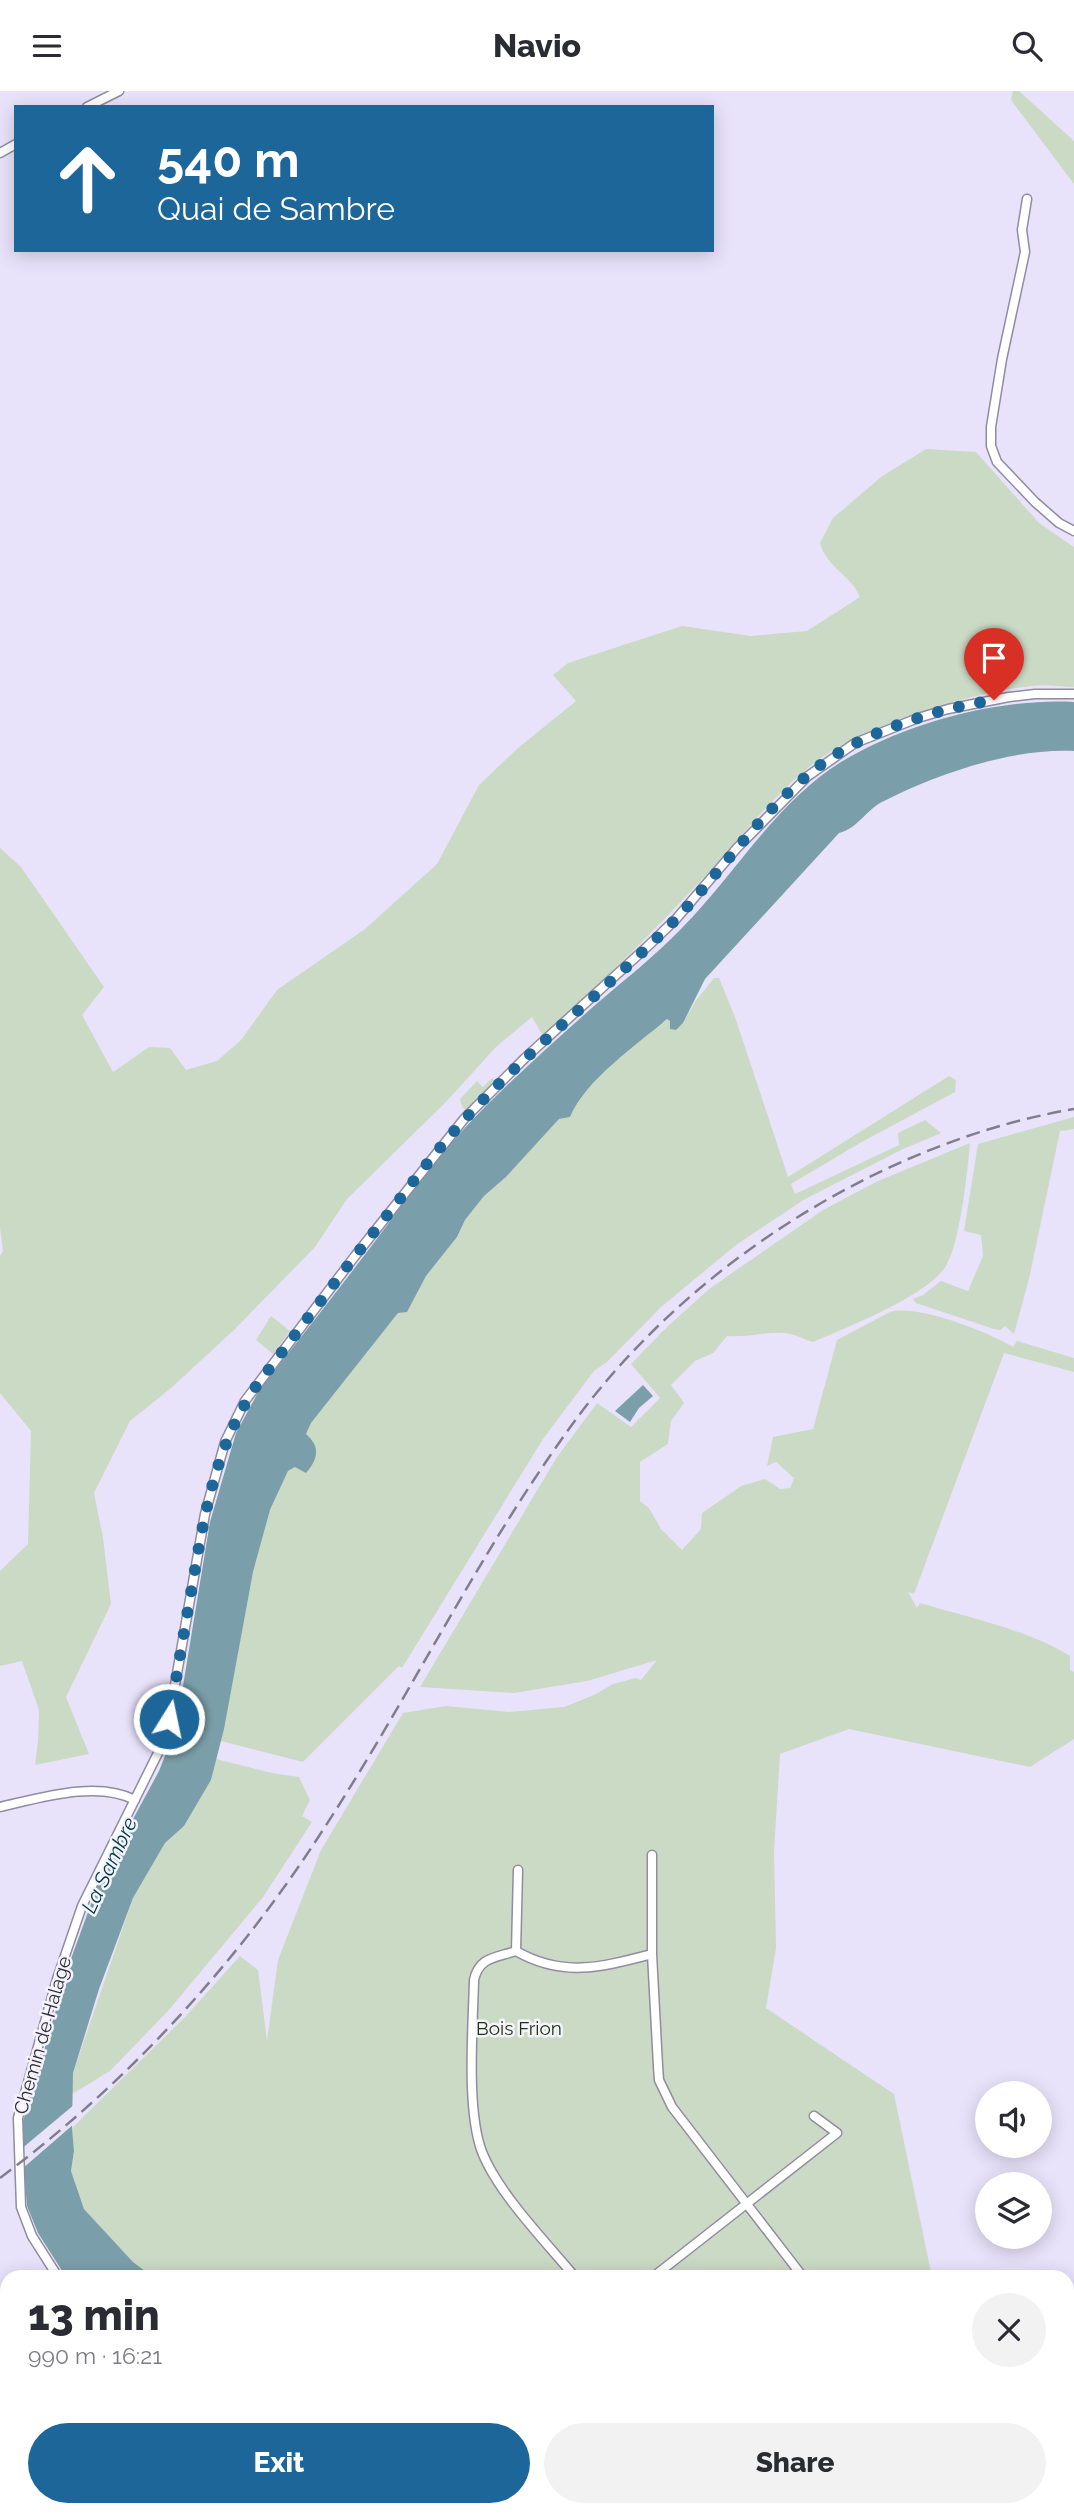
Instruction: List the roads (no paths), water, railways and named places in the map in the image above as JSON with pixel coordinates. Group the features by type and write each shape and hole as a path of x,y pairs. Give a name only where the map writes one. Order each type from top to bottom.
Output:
{"street":[{"path":"90,105 119,91"},
{"path":"1027,199 1022,230 1025,252 1002,359 991,427 991,446 997,462 1035,502 1059,523 1074,531"},
{"name":"Chemin de Halage","path":"54,2270 32,2236 22,2207 18,2118 57,1979 82,1906 159,1753 169,1719 205,1514 217,1466 236,1419 257,1385 464,1119 508,1074 649,945 786,796 832,757 885,730 948,709 1035,694 1074,694"},
{"path":"0,1807 37,1799 108,1790 135,1800"},
{"path":"652,1855 652,1954 657,2066 662,2087 673,2107 798,2270"},
{"path":"516,1951 518,1870"},
{"path":"569,2270 504,2189 489,2167 478,2139 473,2093 474,1980 477,1969 483,1962 516,1951 546,1965 577,1969 609,1965 652,1954"},
{"path":"662,2270 836,2133 814,2116"}],"water":[{"name":"La Sambre","path":"1045,702 1074,702 1074,751 1050,751 1001,758 951,773 882,802 851,828 839,833 705,979 683,1023 676,1030 670,1029 670,1021 667,1019 613,1064 588,1089 570,1117 559,1119 506,1177 484,1196 465,1220 457,1237 426,1276 407,1312 398,1313 311,1423 306,1434 316,1448 313,1462 306,1473 295,1467 288,1471 270,1510 253,1572 224,1729 211,1780 184,1826 165,1843 133,1898 99,1989 73,2073 74,2151 71,2171 84,2209 144,2270 62,2270 38,2233 27,2206 21,2128 72,1956 99,1882 159,1771 172,1738 210,1522 236,1433 260,1389 461,1132 543,1052 671,939 776,818 818,778 867,748 923,725 984,709"},
{"path":"643,1385 653,1396 639,1408 630,1422 615,1411"}],"railway":[{"path":"0,2178 91,2104 133,2063 214,1977 251,1932 352,1785 506,1523 539,1472 574,1422 621,1365 674,1311 732,1263 795,1219 861,1181 931,1150 1002,1125 1074,1109"}],"park label":[{"name":"Bois Frion","path":"519,2028"}]}
